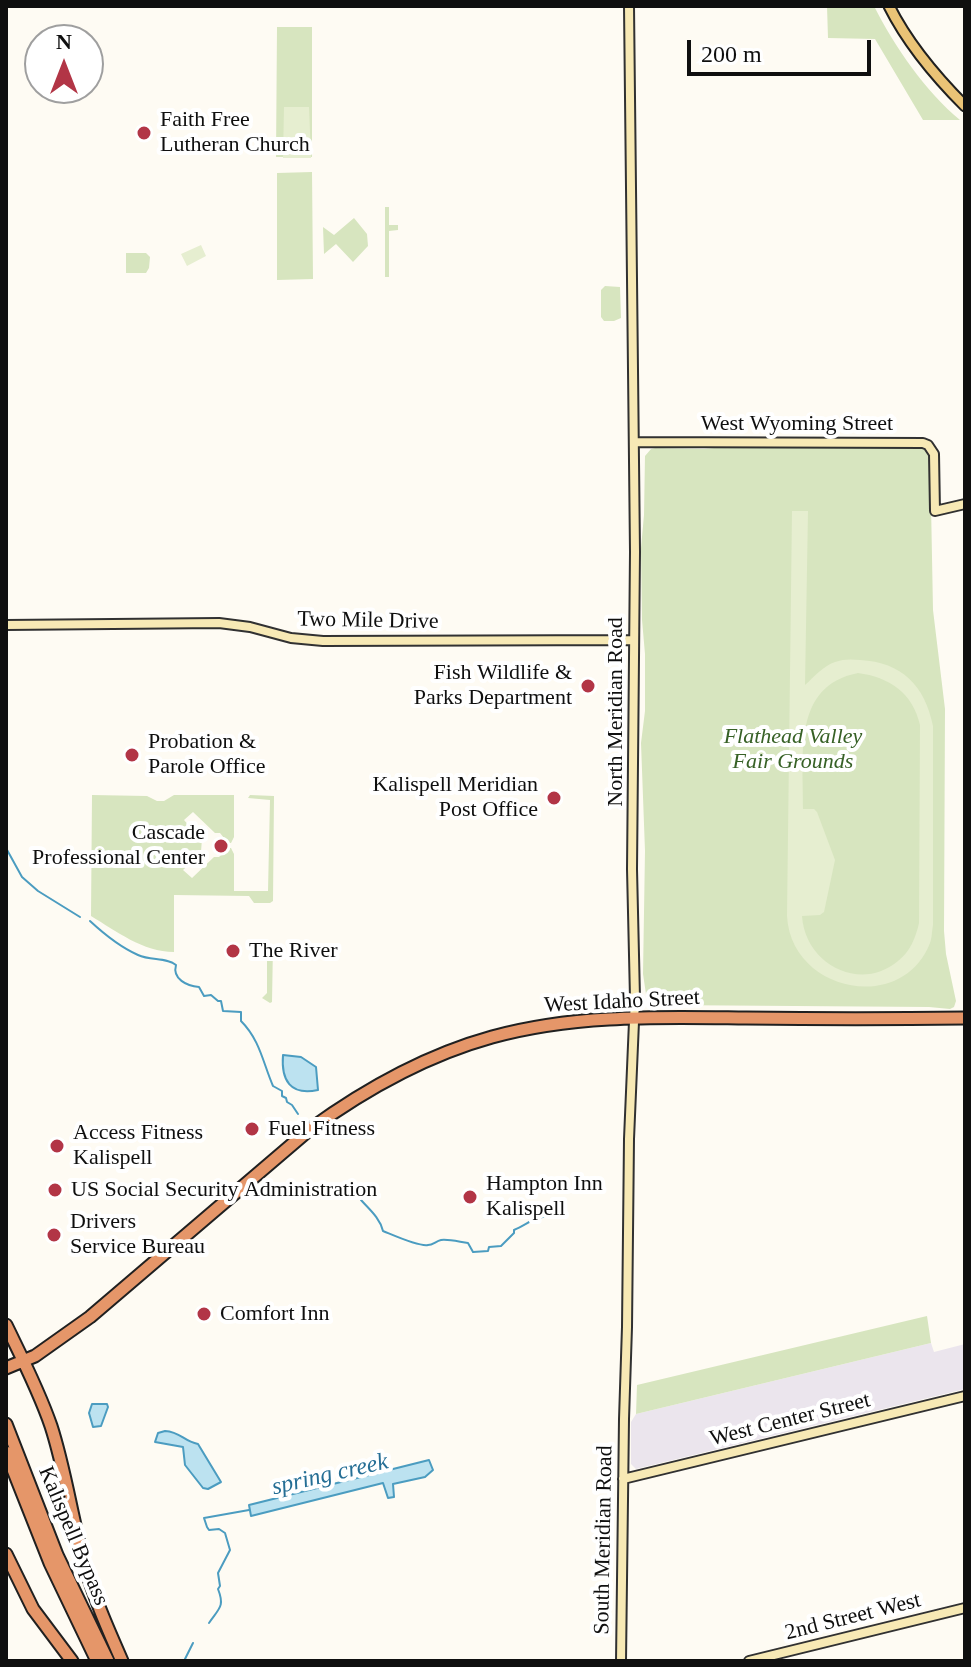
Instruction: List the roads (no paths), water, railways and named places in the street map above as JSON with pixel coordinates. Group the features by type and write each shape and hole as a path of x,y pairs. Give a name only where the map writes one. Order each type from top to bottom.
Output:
{"highway":[{"name":"West Idaho Street","path":"6,1368 23,1362 54,1343 99,1309 309,1130 377,1086 430,1060 494,1036 560,1023 634,1018 965,1018"},
{"path":"6,1325 48,1417 83,1560 122,1661"},
{"name":"Kalispell Bypass","path":"6,1424 57,1555 108,1661"},
{"name":"Kalispell Bypass","path":"6,1452 50,1563 97,1661"},
{"path":"6,1554 33,1609 72,1661"}],"main road":[{"path":"889,6 916,51 965,106"}],"street":[{"name":"North Meridian Road","path":"624,1419 634,1018 634,442 629,6"},
{"name":"West Wyoming Street","path":"634,442 916,442 932,449 935,511 965,504"},
{"name":"Two Mile Drive","path":"6,625 219,623 250,627 291,638 323,641 634,640"},
{"name":"West Center Street","path":"623,1479 965,1396"},
{"name":"South Meridian Road","path":"621,1661 624,1419"},
{"name":"2nd Street West","path":"749,1661 965,1608"}],"water":[{"path":"283,1055 301,1057 316,1067 318,1090 300,1091 289,1084 284,1072"},
{"path":"92,1404 107,1404 101,1426 93,1427 89,1413"},
{"path":"165,1431 198,1444 221,1482 208,1489 203,1488 185,1465 183,1447 155,1442 158,1433"},
{"path":"429,1460 433,1470 425,1477 393,1484 394,1497 388,1498 383,1483 251,1516 249,1505"}],"waterway":[{"path":"6,848 22,877 38,891 80,917"},
{"name":"spring creek","path":"90,921 131,952 176,965 178,978 199,987 204,996 211,995 221,1001 223,1011 241,1012 241,1021 257,1044 273,1086 282,1091 282,1096 298,1114"},
{"name":"spring creek","path":"360,1186 361,1200 377,1218 383,1231 424,1245 447,1240 468,1243 473,1252 488,1251 489,1247 501,1246 514,1230 548,1214"},
{"name":"spring creek","path":"209,1623 221,1604 218,1573 230,1550 225,1533 219,1529 209,1530 204,1518 249,1510"},
{"name":"spring creek","path":"184,1661 193,1643"}],"place":[{"name":"Faith Free Lutheran Church","path":"144,133"},
{"name":"Fish Wildlife & Parks Department","path":"588,686"},
{"name":"Probation & Parole Office","path":"132,755"},
{"name":"Kalispell Meridian Post Office","path":"554,798"},
{"name":"Cascade Professional Center","path":"221,846"},
{"name":"The River","path":"233,951"},
{"name":"Fuel Fitness","path":"252,1129"},
{"name":"Access Fitness Kalispell","path":"57,1146"},
{"name":"US Social Security Administration","path":"55,1190"},
{"name":"Hampton Inn Kalispell","path":"470,1197"},
{"name":"Drivers Service Bureau","path":"54,1235"},
{"name":"Comfort Inn","path":"204,1314"}],"park label":[{"name":"Flathead Valley Fair Grounds","path":"793,750"}]}
